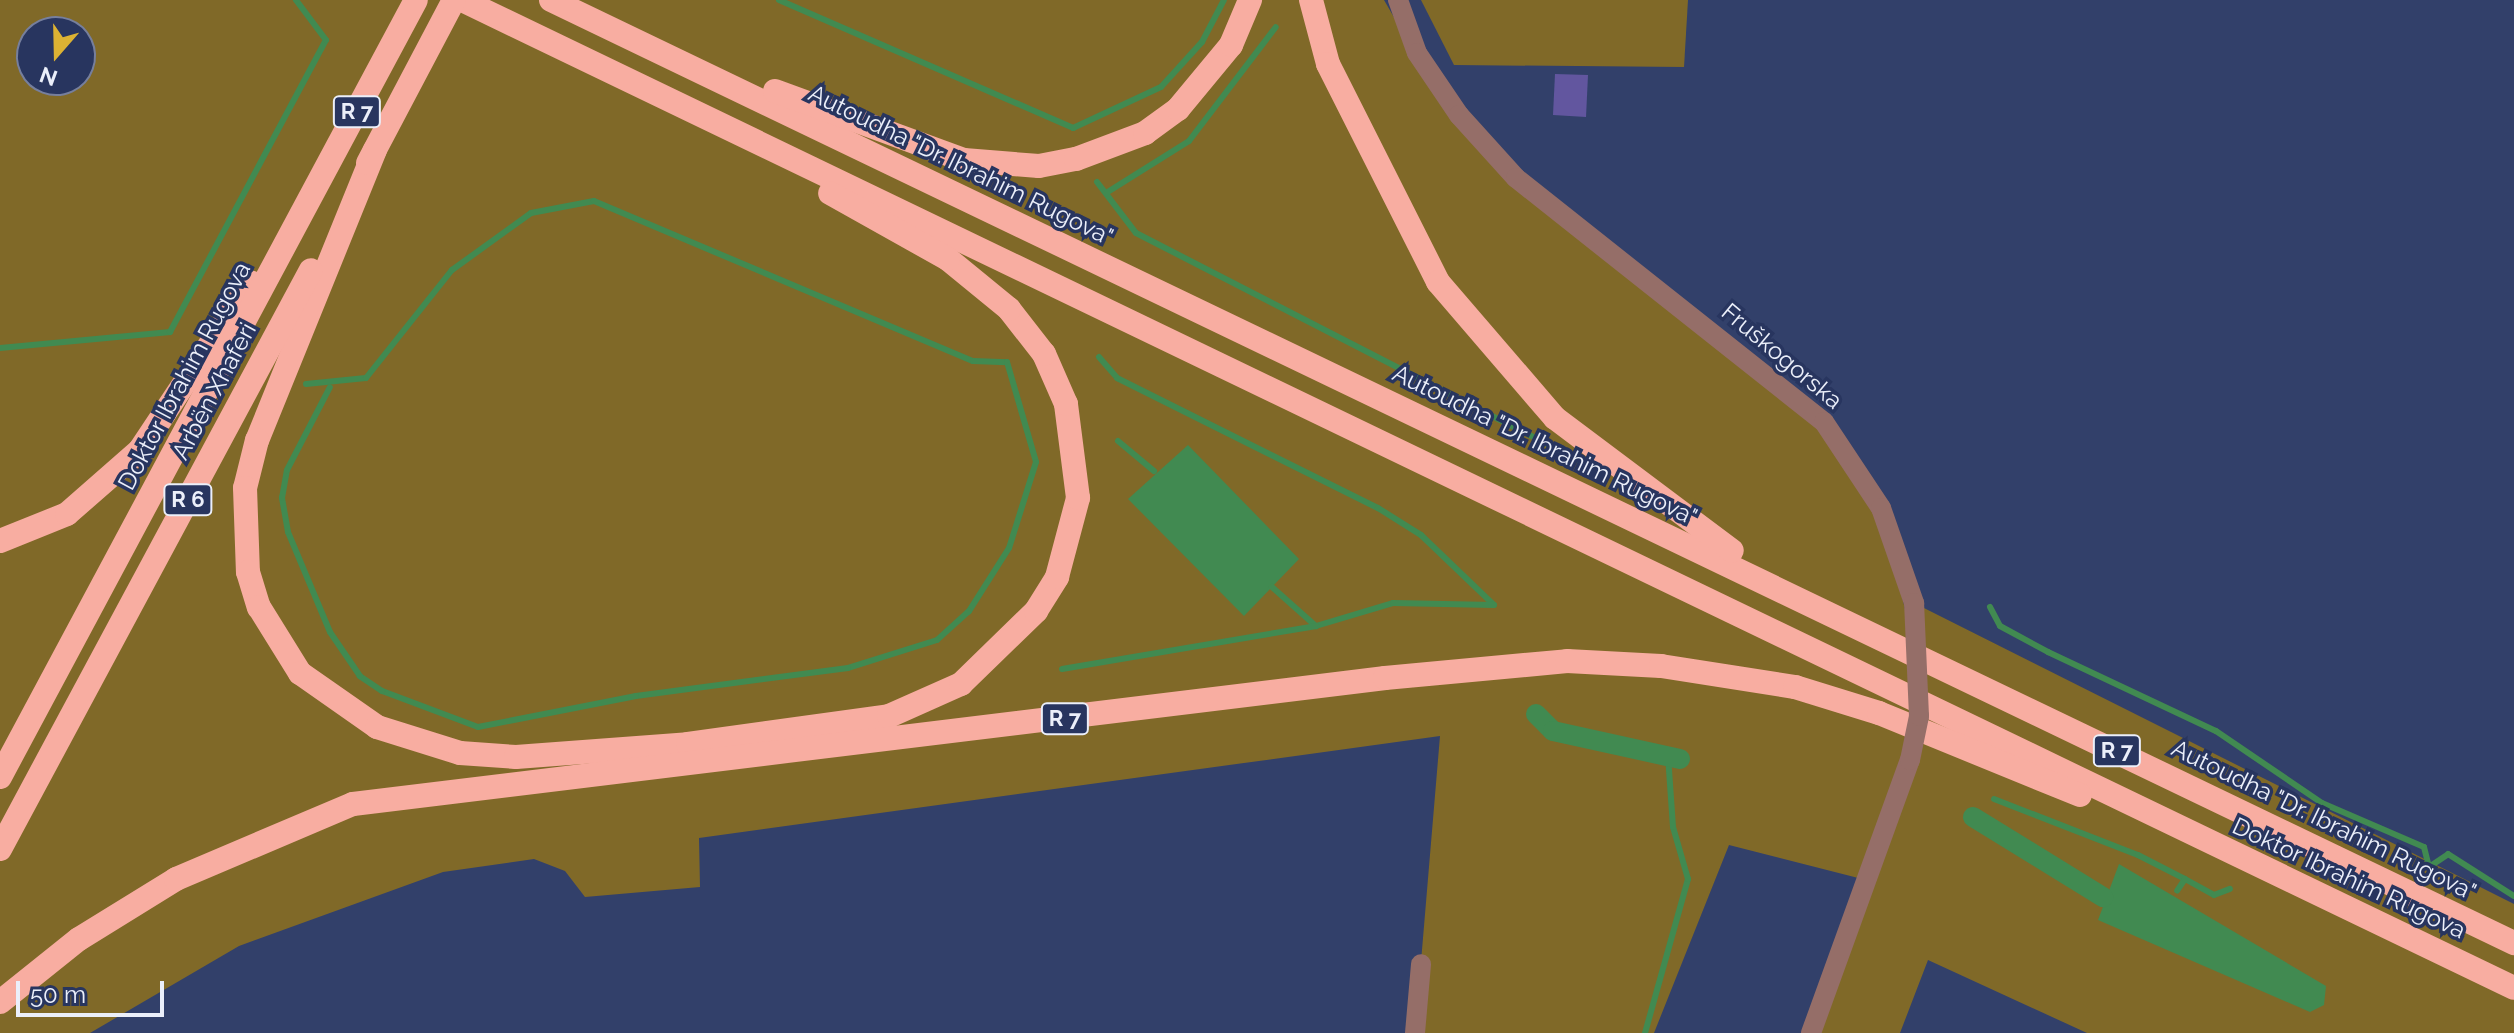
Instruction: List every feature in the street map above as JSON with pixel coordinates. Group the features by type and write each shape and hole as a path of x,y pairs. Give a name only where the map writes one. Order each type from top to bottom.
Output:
{"highway":[{"name":"Doktor Ibrahim Rugova","path":"0,777 416,0"},
{"name":"Arbën Xhaferi","path":"0,849 454,0"},
{"path":"462,0 2161,819"},
{"path":"558,4 913,147 964,160 1039,166 1111,148 1178,109 1231,45 1250,0"},
{"path":"1311,0 1328,64 1438,282 1555,418 1693,526 1826,610"},
{"name":"Autoudha \"Dr. Ibrahim Rugova\"","path":"558,4 1826,610 2514,943"},
{"path":"375,150 278,382 245,488 248,572 259,607 300,673 377,727 460,753 516,757 688,744 889,716 988,664 1015,639 1057,577 1078,498 1066,404 1044,354 1009,309 948,259 694,111"},
{"path":"0,541 67,514 140,450 316,190"},
{"name":"R 7","path":"0,1002 79,939 176,879 353,804 1567,661 1661,666 1795,687 2161,819"},
{"name":"Doktor Ibrahim Rugova","path":"2161,819 2514,988"}],"street":[{"name":"Fruškogorska","path":"1398,0 1417,53 1459,115 1516,178 1824,422 1881,508 1914,603 1919,716 1910,760 1811,1033"},
{"path":"1415,1033 1421,964"}],"shaded area":[{"path":"0,0 1384,0 1454,121 1824,422 1881,508 1918,664 1914,603 2514,904 2514,1033 2087,1033 1928,960 1900,1033 1811,1033 1870,881 1729,845 1654,1033 1415,1033 1440,736 699,838 700,887 585,897 565,871 534,859 443,872 239,946 90,1033 0,1033"},
{"path":"1421,0 1688,0 1684,67 1454,65"},
{"path":"1188,445 1299,559 1244,616 1128,499"},
{"path":"2119,864 2326,986 2324,1005 2310,1012 2098,920"}],"building":[{"path":"1555,74 1588,75 1586,117 1553,115"}],"waterway":[{"path":"0,348 170,332 326,40 296,0"},
{"path":"779,0 1073,128 1161,87 1202,42 1224,0"},
{"path":"1106,193 1189,141 1276,27"},
{"path":"1097,182 1136,233 1582,462"},
{"path":"306,384 366,378 452,270 531,213 594,201 973,361 1007,362 1036,462 1009,548 969,611 937,640 848,668 636,696 478,727 382,691 360,676 330,632 288,532 282,498 287,470 330,387"},
{"path":"1099,357 1117,378 1378,508 1421,535 1494,605"},
{"path":"1118,441 1154,471"},
{"path":"1272,587 1316,626 1393,603 1494,605"},
{"path":"1990,607 2000,626 2216,731 2322,803 2424,847 2429,867 2448,854 2514,896"},
{"path":"1062,669 1316,626"},
{"path":"1536,714 1553,731 1680,759"},
{"path":"1645,1033 1688,879 1673,827 1668,755"},
{"path":"1994,799 2138,855 2185,879 2177,891"},
{"path":"1973,817 2103,897"},
{"path":"2185,879 2214,895 2230,889"}]}
